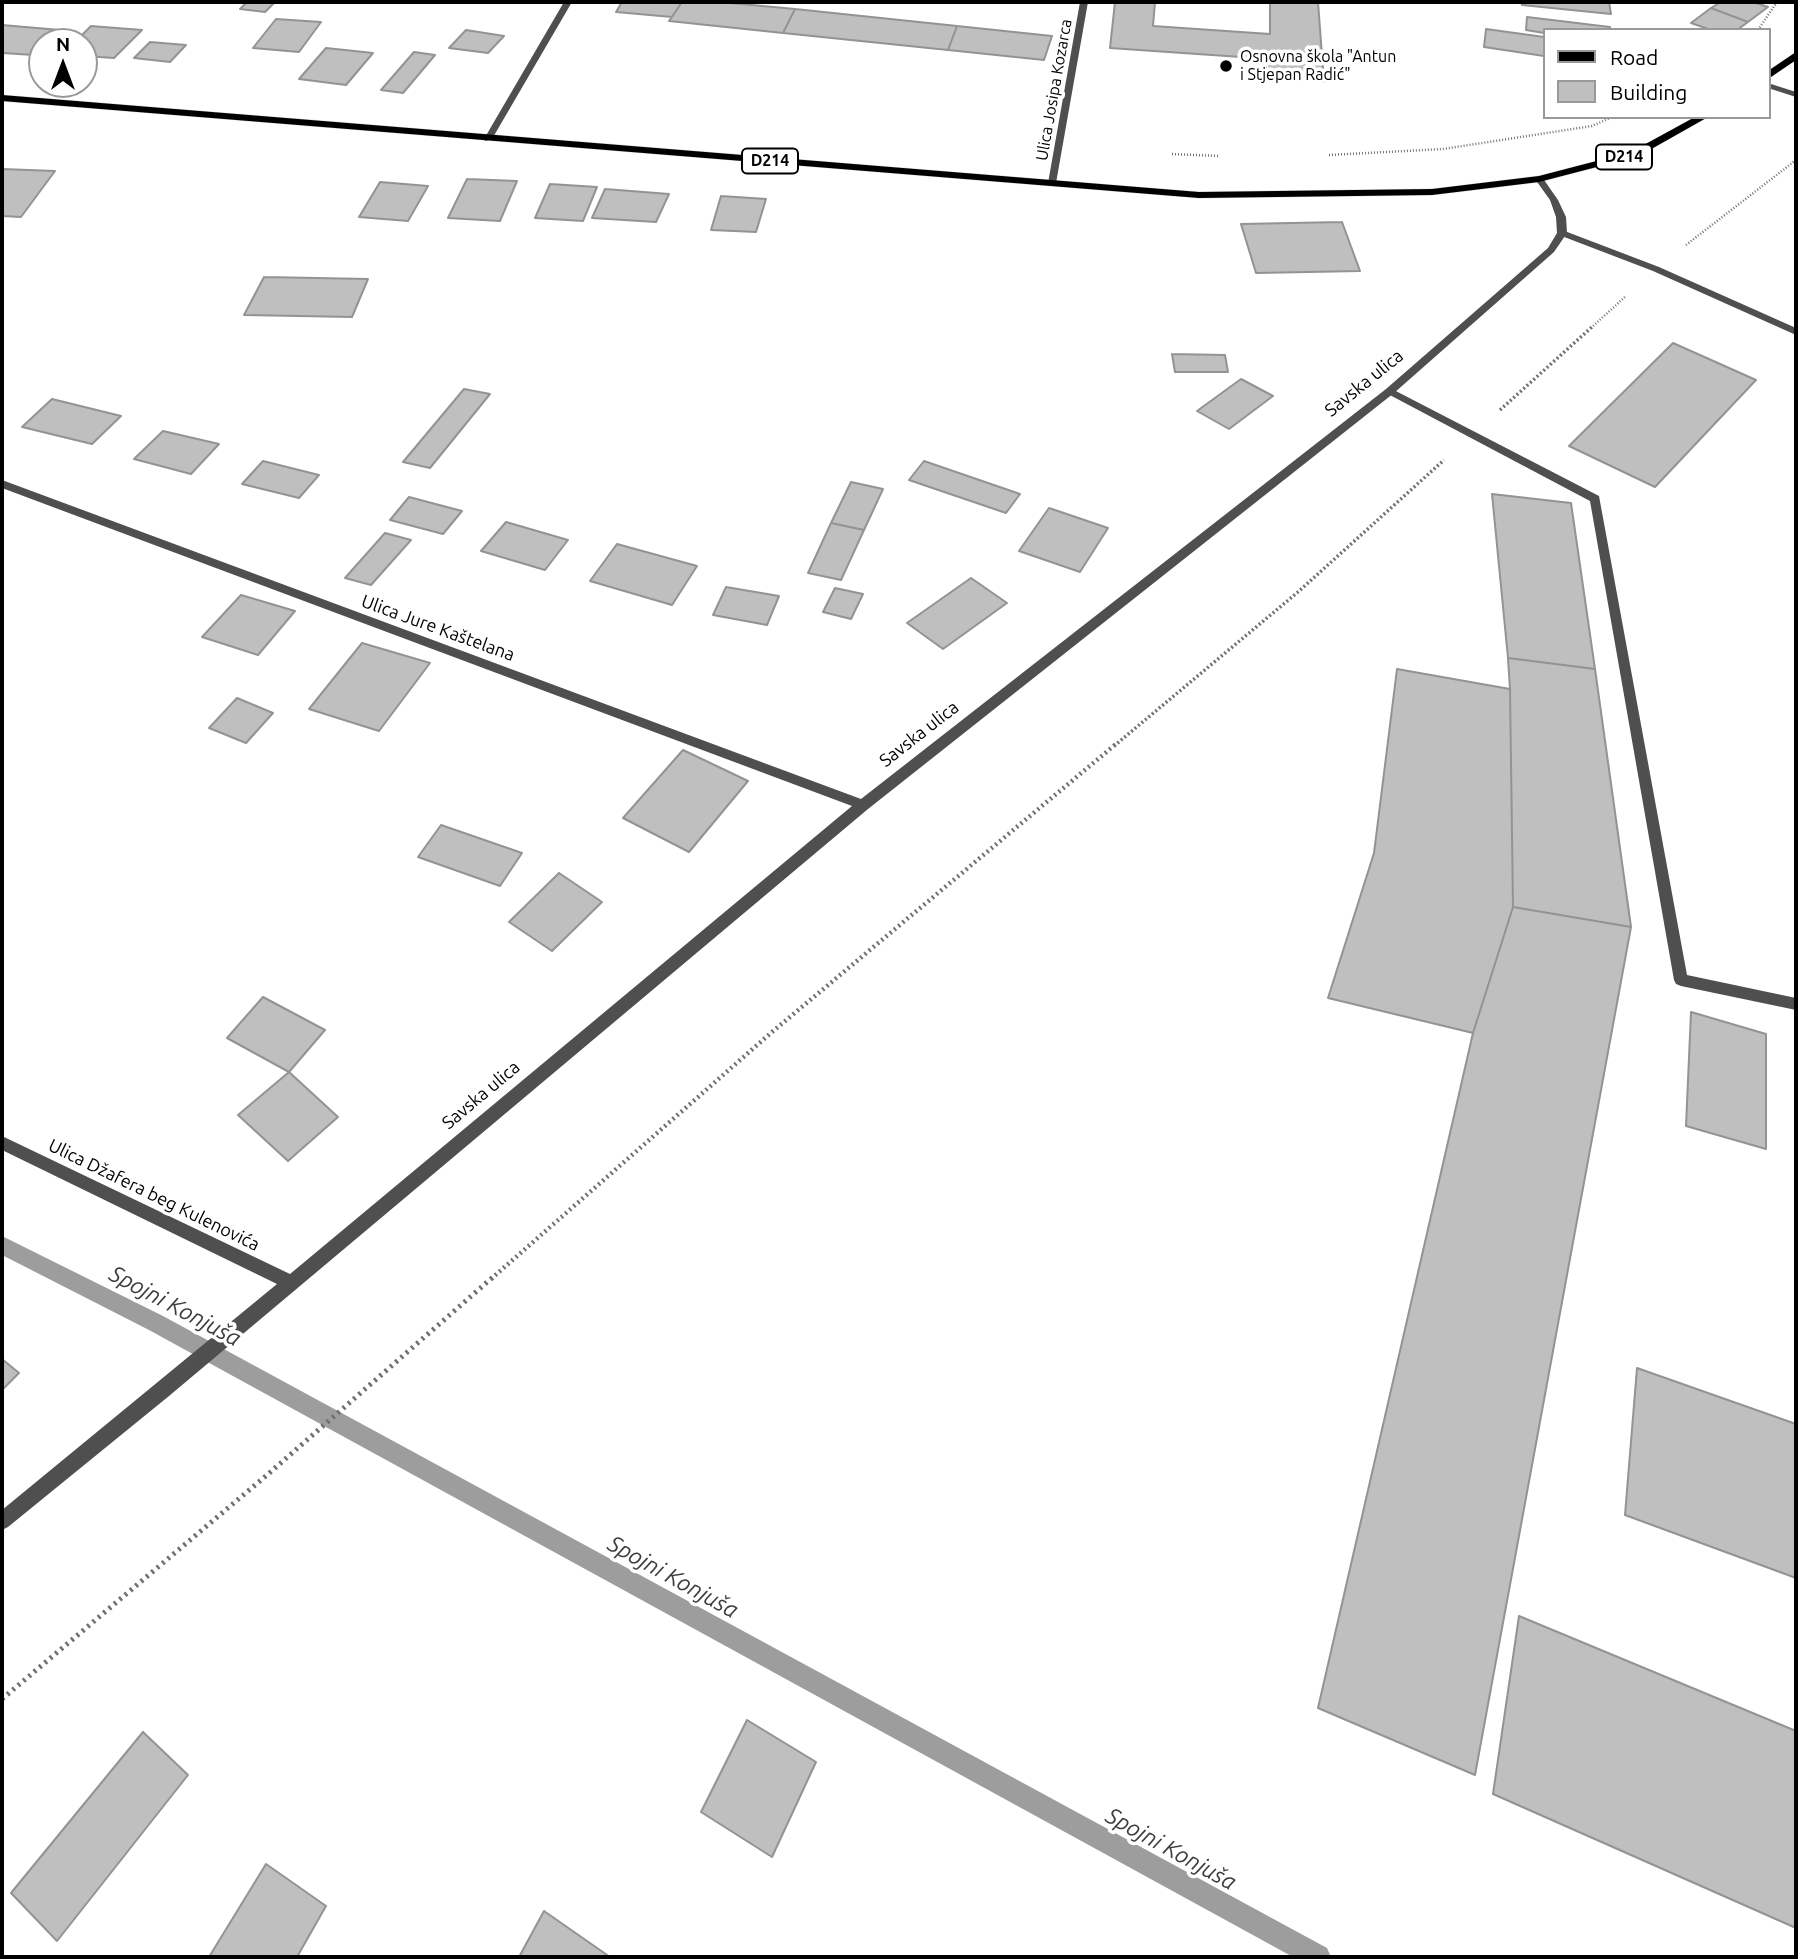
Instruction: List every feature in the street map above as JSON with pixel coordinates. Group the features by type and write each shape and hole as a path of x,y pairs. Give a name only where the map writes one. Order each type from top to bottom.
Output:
{"main road":[{"path":"1770,74 1796,55"},
{"name":"D214","path":"2,98 1213,195 1433,192 1539,179 1635,154 1699,119"}],"street":[{"path":"488,139 568,2"},
{"name":"Ulica Josipa Kozarca","path":"1052,183 1084,2"},
{"path":"1770,86 1796,95"},
{"path":"1539,179 1555,200 1561,216 1562,233 1656,269 1796,332"},
{"name":"Savska ulica","path":"2,1521 163,1390 863,805 1390,391 1551,250 1562,233"},
{"path":"1390,391 1595,499 1682,980 1796,1004"},
{"name":"Ulica Jure Kaštelana","path":"2,484 863,805"},
{"name":"Ulica Džafera beg Kulenovića","path":"2,1143 289,1282"}],"path":[{"path":"1759,28 1777,2"},
{"path":"2,1699 267,1475 772,1032 1297,592 1656,269 1796,160"}],"building":[{"path":"247,2 275,2 265,12 240,9"},
{"path":"622,2 682,2 672,17 616,12"},
{"path":"682,2 719,2 795,9 783,33 669,21"},
{"path":"1115,2 1155,2 1153,26 1270,34 1270,2 1318,2 1324,82 1267,78 1267,63 1241,61 1241,57 1110,48"},
{"path":"1521,2 1609,2 1611,14 1522,5"},
{"path":"1721,2 1753,2 1768,7 1748,22 1711,8"},
{"path":"1711,8 1748,22 1740,28 1705,28 1691,23"},
{"path":"795,9 957,26 948,50 783,33"},
{"path":"1527,17 1610,27 1542,28 1542,33 1526,30"},
{"path":"276,19 321,22 299,52 253,48"},
{"path":"2,25 37,28 28,28 28,55 2,53"},
{"path":"91,26 142,30 114,58 98,57 98,28 89,28"},
{"path":"957,26 1052,36 1044,60 948,50"},
{"path":"1486,29 1542,37 1542,56 1484,47"},
{"path":"466,30 504,36 488,53 449,48"},
{"path":"150,42 186,45 170,62 134,58"},
{"path":"326,48 373,53 346,85 299,79"},
{"path":"414,52 435,55 403,93 381,90"},
{"path":"2,169 55,171 21,217 2,216"},
{"path":"467,179 517,181 500,221 448,218"},
{"path":"380,182 428,186 408,221 359,217"},
{"path":"550,184 597,187 583,221 535,218"},
{"path":"605,189 669,194 656,222 592,218"},
{"path":"721,196 766,199 756,232 711,230"},
{"path":"1342,222 1360,271 1256,273 1241,224"},
{"path":"264,277 368,279 352,317 244,315"},
{"path":"1673,343 1756,380 1655,487 1569,446"},
{"path":"1172,354 1225,355 1228,372 1175,372"},
{"path":"1241,379 1273,396 1229,429 1197,411"},
{"path":"464,389 490,394 430,468 403,462"},
{"path":"52,399 121,416 92,444 22,427"},
{"path":"163,431 219,444 191,474 134,459"},
{"path":"263,461 319,475 299,498 242,484"},
{"path":"924,461 1020,494 1006,513 909,480"},
{"path":"851,482 883,489 864,530 831,523"},
{"path":"1492,494 1571,503 1595,669 1508,658"},
{"path":"409,497 462,511 443,534 390,520"},
{"path":"1049,508 1108,528 1080,572 1019,551"},
{"path":"506,522 568,540 545,570 481,551"},
{"path":"831,523 864,530 841,580 808,573"},
{"path":"385,533 411,540 371,585 345,578"},
{"path":"617,544 697,566 672,605 590,581"},
{"path":"971,578 1007,603 943,649 907,623"},
{"path":"726,587 779,596 767,625 713,615"},
{"path":"835,588 863,594 851,619 823,612"},
{"path":"241,595 295,611 258,655 202,637"},
{"path":"362,643 430,663 379,731 309,709"},
{"path":"1508,658 1595,669 1631,927 1513,907"},
{"path":"1397,669 1510,689 1513,907 1473,1033 1328,998 1374,853"},
{"path":"237,698 273,713 246,743 209,728"},
{"path":"683,750 748,781 689,852 623,818"},
{"path":"441,825 522,853 500,886 418,857"},
{"path":"559,873 602,902 552,951 509,922"},
{"path":"1513,907 1631,927 1475,1775 1318,1708 1473,1033"},
{"path":"263,997 325,1030 289,1072 227,1038"},
{"path":"1691,1012 1766,1034 1766,1149 1686,1126"},
{"path":"289,1072 338,1117 288,1161 238,1115"},
{"path":"2,1359 19,1373 2,1390"},
{"path":"1637,1368 1796,1424 1796,1578 1625,1515"},
{"path":"1519,1616 1796,1731 1796,1928 1493,1794"},
{"path":"747,1720 816,1762 772,1857 701,1812"},
{"path":"143,1732 188,1775 57,1941 11,1893"},
{"path":"266,1864 326,1906 297,1957 209,1957"},
{"path":"544,1911 610,1957 519,1957"}],"waterway":[{"name":"Spojni Konjuša","path":"2,1245 156,1323 1318,1957"}],"place":[{"name":"Osnovna škola \"Antun i Stjepan Radić\"","path":"1226,66"}]}
